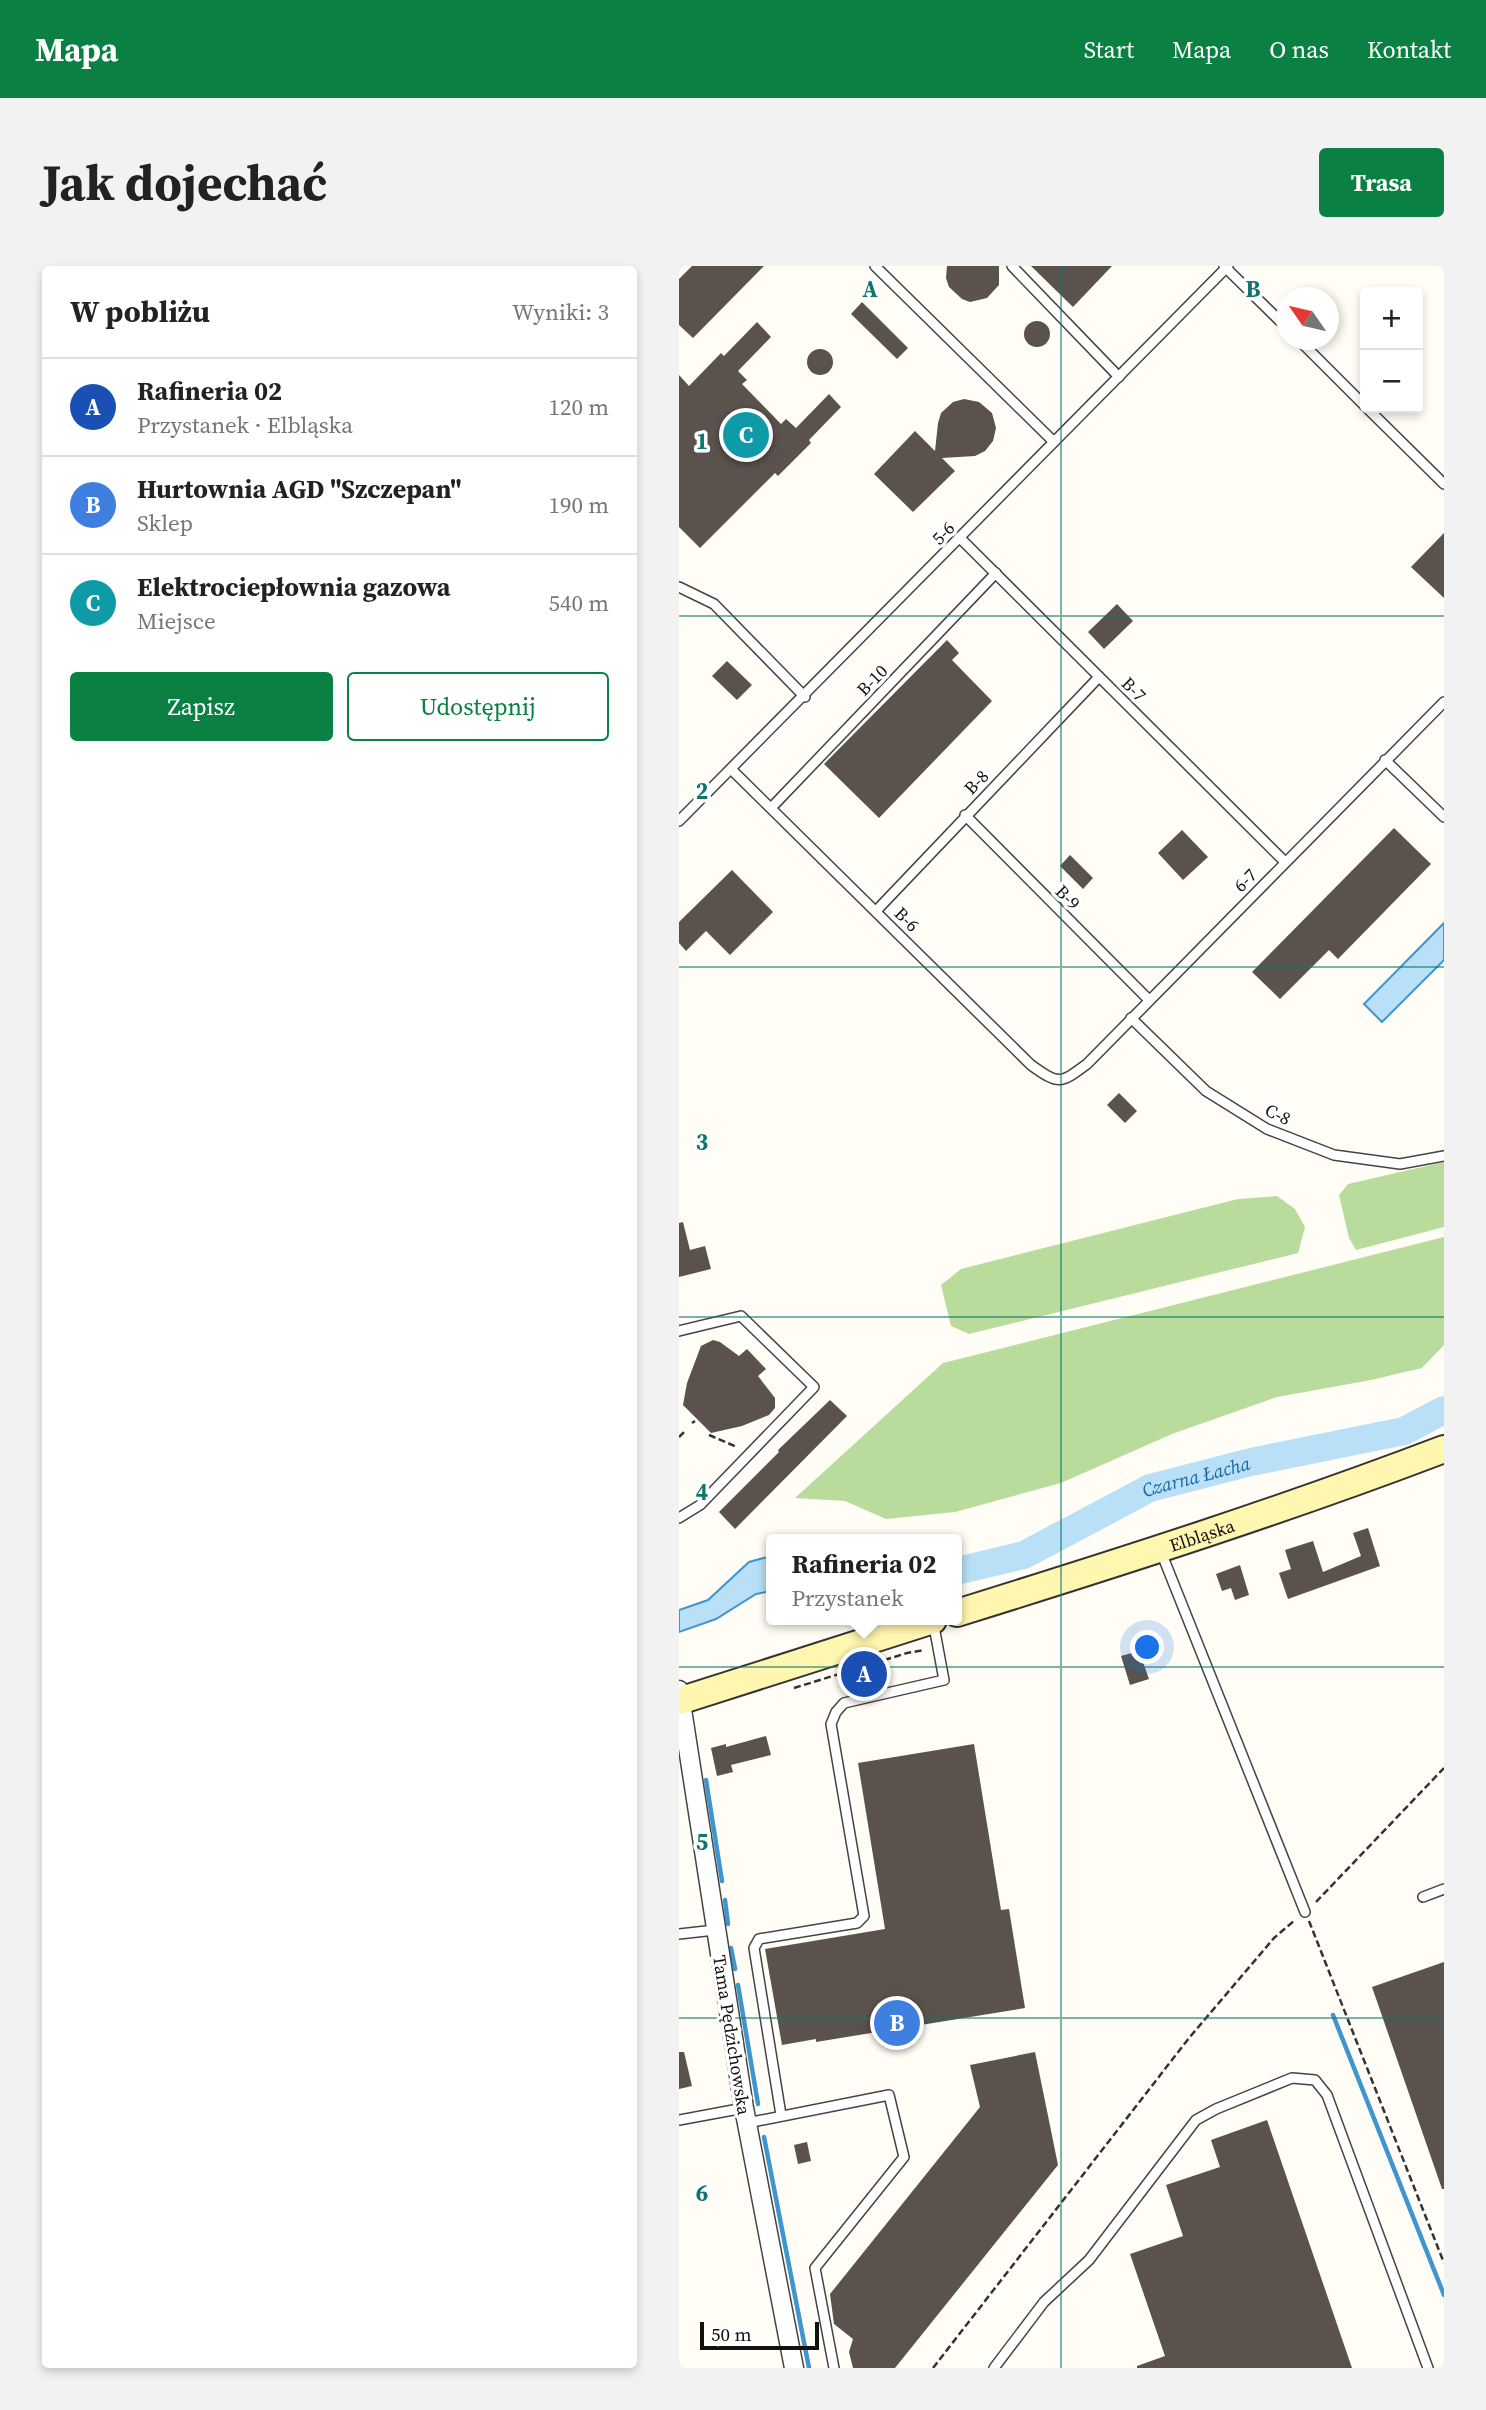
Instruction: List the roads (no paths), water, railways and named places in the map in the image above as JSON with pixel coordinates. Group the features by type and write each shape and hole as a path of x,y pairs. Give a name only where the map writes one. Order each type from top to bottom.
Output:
{"main road":[{"name":"Elbląska","path":"962,1611 1160,1550 1444,1449"},
{"path":"679,1697 917,1625"}],"street":[{"name":"Tama Pędzichowska","path":"679,1697 746,2115 794,2368"}],"lane":[{"path":"875,266 1054,442"},
{"path":"1012,266 1119,377"},
{"path":"1226,267 1276,318"},
{"name":"5-6","path":"679,821 805,697 1226,267"},
{"path":"1309,350 1360,401"},
{"path":"1372,413 1444,484"},
{"name":"B-7","path":"960,538 1285,862"},
{"name":"B-10","path":"771,808 996,573"},
{"path":"679,587 714,604 805,697"},
{"name":"B-8","path":"876,911 1099,677"},
{"name":"6-7","path":"1066,1079 1087,1064 1444,702"},
{"path":"1385,761 1444,817"},
{"name":"B-6","path":"732,770 1031,1065 1051,1079 1066,1079"},
{"name":"B-9","path":"965,815 1149,1000"},
{"name":"C-8","path":"1131,1018 1206,1091 1267,1129 1334,1155 1400,1164 1444,1156"},
{"path":"679,1331 741,1316 814,1387 700,1505 679,1518"},
{"path":"1160,1550 1305,1912"},
{"path":"781,2115 754,1948 759,1939 856,1923 864,1916 831,1724 844,1703 944,1680 934,1625"},
{"path":"1423,1897 1444,1889"},
{"path":"679,1934 715,1930"},
{"path":"994,2368 1044,2302 1089,2260 1196,2120 1291,2078 1315,2080 1327,2095 1428,2368"},
{"path":"679,2120 781,2115 889,2095 904,2157 815,2268 834,2368"}],"water":[{"path":"1444,923 1444,960 1382,1022 1364,1004"},
{"path":"1021,1549 990,1572 962,1580 962,1563"},
{"path":"766,1557 766,1592 756,1594 716,1619 679,1632 679,1610 708,1600 749,1562"}],"waterway":[{"name":"Czarna Łacha","path":"962,1570 1024,1555 1150,1488 1251,1462 1404,1431 1444,1410"},
{"path":"706,1780 722,1881"},
{"path":"725,1900 728,1924"},
{"path":"731,1948 735,1969"},
{"path":"738,1985 758,2104"},
{"path":"1333,2015 1444,2295"},
{"path":"764,2137 809,2368"}],"place":[{"name":"Elektrociepłownia gazowa","path":"746,435"},
{"name":"Rafineria 02","path":"864,1674"},
{"name":"Hurtownia AGD \"Szczepan\"","path":"897,2023"}]}
